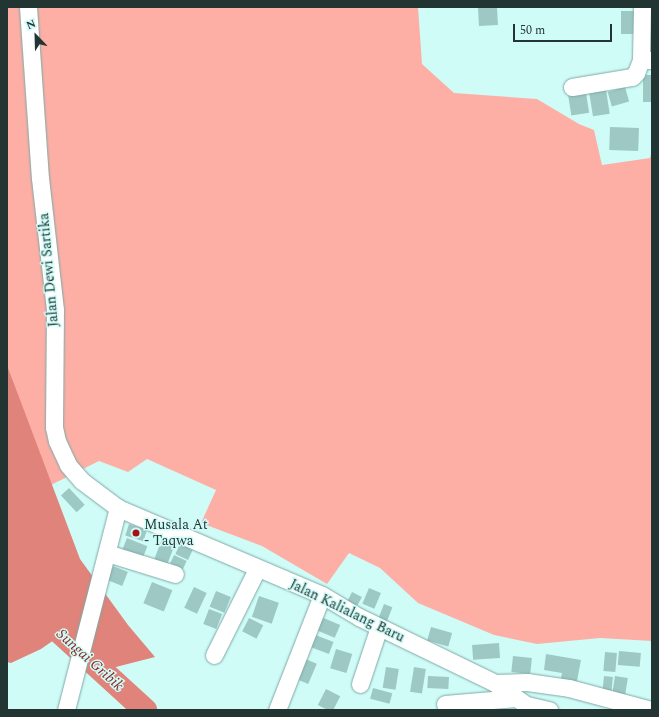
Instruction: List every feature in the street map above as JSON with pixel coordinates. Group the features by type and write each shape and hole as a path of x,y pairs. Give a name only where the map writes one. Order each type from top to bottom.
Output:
{"street":[{"name":"Jalan Dewi Sartika","path":"28,7 40,178 55,310 54,427 57,441 68,465 82,481 118,508"},
{"path":"572,87 632,77 636,73 647,60 642,7"},
{"path":"67,709 101,580 118,508"},
{"name":"Jalan Kalialang Baru","path":"118,508 257,569 322,595 379,626 495,683 523,704 549,710"},
{"path":"107,553 176,574"},
{"path":"214,655 257,569"},
{"path":"278,710 322,595"},
{"path":"360,684 379,626"},
{"path":"495,683 527,682 569,688 651,710"},
{"path":"445,704 523,704"}],"shaded area":[{"path":"7,7 418,7 422,64 454,93 537,99 579,124 594,130 602,165 650,158 652,151 652,641 600,638 537,644 494,635 418,603 380,568 349,553 327,584 262,546 201,523 216,490 147,459 128,472 99,461 51,485 7,365"},
{"path":"7,365 80,559 128,625 155,657 108,669 67,631 41,649 11,663 7,662"}],"building":[{"path":"497,7 498,25 479,26 478,8"},
{"path":"621,11 637,11 637,34 621,34"},
{"path":"645,33 652,33 652,56 644,55"},
{"path":"643,75 652,75 652,102 643,102"},
{"path":"625,87 629,101 612,106 608,92"},
{"path":"606,90 610,114 593,116 589,93"},
{"path":"586,93 589,113 571,116 568,96"},
{"path":"610,127 639,128 638,151 609,150"},
{"path":"69,488 85,505 77,512 61,496"},
{"name":"Musala At - Taqwa","path":"129,524 147,530 143,541 125,535"},
{"path":"127,538 147,546 142,560 121,552"},
{"path":"162,539 175,544 166,566 153,561"},
{"path":"180,544 193,550 188,560 175,554"},
{"path":"174,555 187,561 183,569 170,563"},
{"path":"113,566 128,572 122,586 107,580"},
{"path":"152,582 172,590 164,612 143,603"},
{"path":"194,587 207,593 197,614 184,608"},
{"path":"369,588 381,593 374,609 362,604"},
{"path":"216,591 231,597 224,613 210,607"},
{"path":"352,592 362,597 354,612 344,607"},
{"path":"259,596 279,603 272,624 252,617"},
{"path":"384,604 392,607 387,621 379,618"},
{"path":"209,609 222,614 216,629 203,624"},
{"path":"319,616 340,625 335,638 314,629"},
{"path":"249,618 263,625 256,639 242,631"},
{"path":"431,627 452,633 448,647 427,640"},
{"path":"313,634 334,642 329,654 308,646"},
{"path":"499,643 500,658 473,660 472,645"},
{"path":"336,649 352,654 346,673 330,668"},
{"path":"619,651 641,653 640,667 618,665"},
{"path":"605,652 617,653 615,672 603,671"},
{"path":"546,654 581,660 576,686 560,684 562,673 544,670"},
{"path":"513,656 532,658 530,674 511,672"},
{"path":"303,658 317,664 308,684 294,678"},
{"path":"386,667 399,669 396,690 383,688"},
{"path":"414,667 426,669 422,694 410,692"},
{"path":"428,676 449,677 448,689 427,688"},
{"path":"604,676 613,677 611,694 602,693"},
{"path":"615,676 628,678 625,696 612,694"},
{"path":"373,688 392,693 389,704 370,699"},
{"path":"326,689 340,696 333,710 328,710 318,705"}],"waterway":[{"name":"Sungai Gribik","path":"42,610 53,626 145,710"}],"place":[{"name":"Musala At - Taqwa","path":"136,533"}]}
